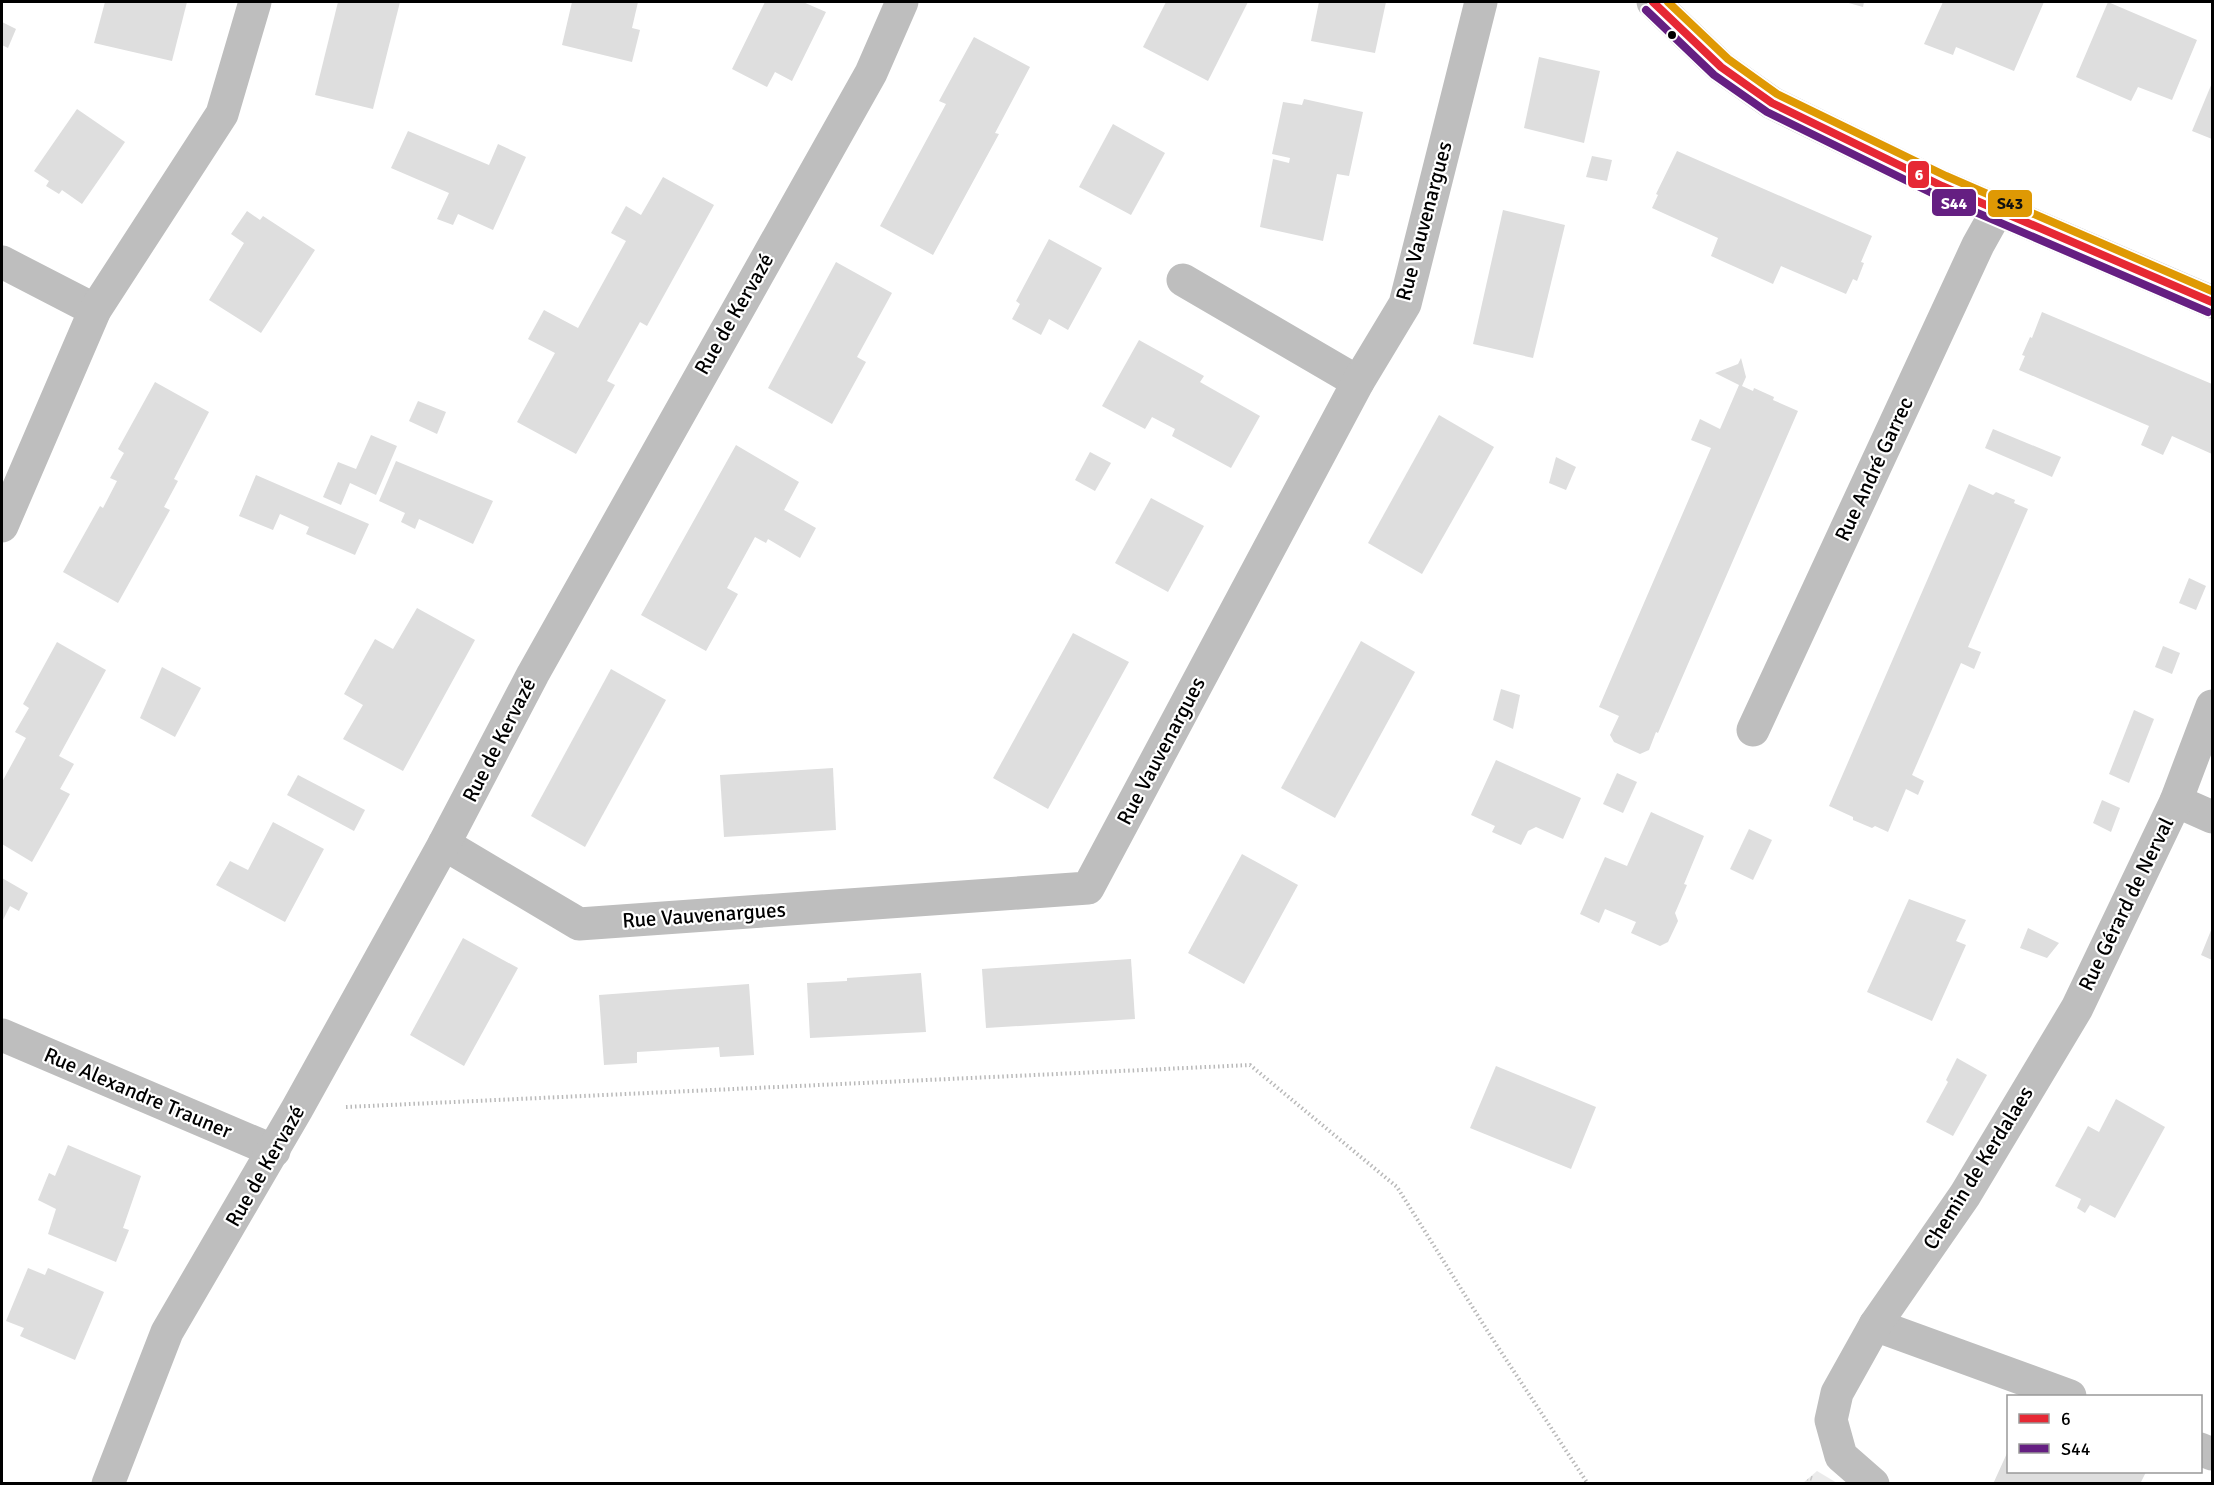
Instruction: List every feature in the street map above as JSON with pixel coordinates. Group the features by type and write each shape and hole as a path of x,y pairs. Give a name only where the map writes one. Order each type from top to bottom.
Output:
{"street":[{"path":"2,526 95,310 222,114 255,2"},
{"name":"Rue de Kervazé","path":"108,1484 167,1332 274,1151 444,844 532,674 871,73 902,2"},
{"name":"Rue Vauvenargues","path":"444,844 579,924 1088,888 1358,382 1405,304 1481,2"},
{"path":"1653,2 1721,67 1772,104 1997,211 2212,302"},
{"name":"Rue André Garrec","path":"1753,730 1978,244 1997,211"},
{"path":"2,262 95,310"},
{"path":"1183,280 1358,382"},
{"name":"Rue Gérard de Nerval","path":"2077,1008 2176,801 2212,706"},
{"name":"Rue Gérard de Nerval","path":"2176,801 2212,817"},
{"name":"Chemin de Kerdalaes","path":"1873,1484 1841,1456 1831,1420 1837,1393 1875,1325 1965,1195 2077,1008"},
{"name":"Rue Alexandre Trauner","path":"2,1035 274,1151"},
{"path":"1875,1325 2067,1395"}],"path":[{"path":"297,1109 1250,1065 1397,1187 1490,1335 1588,1484"}],"green space":[{"path":"1817,1471 1837,1483 1803,1483"}],"building":[{"path":"105,2 187,2 172,61 94,43"},
{"path":"338,2 400,2 373,109 315,95"},
{"path":"572,2 638,2 632,28 640,30 632,62 562,45"},
{"path":"765,2 803,2 826,12 792,81 775,72 767,87 732,69"},
{"path":"1166,2 1248,2 1208,81 1143,47"},
{"path":"1319,2 1386,2 1375,53 1311,41"},
{"path":"1845,2 1864,2 1863,7"},
{"path":"1943,2 2044,2 2014,71 1956,47 1953,55 1924,44"},
{"path":"2108,2 2197,40 2172,100 2138,87 2131,101 2076,77"},
{"path":"2,22 16,29 8,48 2,45"},
{"path":"974,37 1030,67 995,133 999,134 933,255 880,226 946,104 939,101"},
{"path":"1539,57 1600,71 1584,143 1524,128"},
{"path":"2212,83 2212,139 2192,131"},
{"path":"1304,99 1363,112 1349,176 1337,174 1323,241 1260,227 1273,159 1289,163 1290,158 1272,154 1283,102 1302,105"},
{"path":"77,109 125,142 82,204 62,190 59,194 46,186 49,181 34,171"},
{"path":"1113,124 1165,153 1131,215 1079,187"},
{"path":"408,131 489,165 498,144 526,157 493,230 458,214 453,225 437,219 449,193 391,168"},
{"path":"1677,151 1872,236 1861,262 1864,263 1857,281 1853,279 1846,294 1781,266 1773,284 1711,256 1718,238 1652,208 1658,195 1656,194"},
{"path":"1592,156 1612,160 1607,181 1586,177"},
{"path":"663,177 714,205 647,326 640,322 607,381 615,385 576,454 517,422 555,353 528,339 544,310 578,328 626,241 611,233 626,206 641,215"},
{"path":"1503,210 1565,225 1533,358 1473,344"},
{"path":"247,211 260,220 263,216 315,250 261,333 209,300 244,243 231,234"},
{"path":"1049,239 1102,268 1068,330 1049,319 1041,335 1012,319 1020,304 1016,301"},
{"path":"836,262 892,293 857,357 866,362 832,424 768,388"},
{"path":"2042,312 2212,384 2212,454 2172,436 2163,455 2141,445 2149,426 2019,370 2025,356 2022,355 2030,337 2032,338"},
{"path":"1139,340 1204,376 1200,382 1260,416 1231,468 1172,436 1175,429 1152,417 1145,429 1102,406"},
{"path":"1741,358 1746,377 1742,386 1753,391 1754,388 1774,397 1773,400 1798,411 1658,733 1656,732 1649,750 1640,754 1614,742 1610,735 1619,716 1599,707 1711,448 1691,440 1700,419 1720,429 1739,385 1715,373 1738,364"},
{"path":"155,382 209,412 174,479 178,481 164,507 170,510 118,603 63,572 100,506 103,508 117,481 110,478 124,453 118,449"},
{"path":"418,401 446,412 437,434 409,421"},
{"path":"1439,415 1494,447 1422,574 1368,543"},
{"path":"1993,429 2061,457 2052,477 1985,448"},
{"path":"371,435 397,446 376,495 350,483 341,505 323,497 338,462 356,469"},
{"path":"736,445 799,482 784,510 816,528 800,558 768,539 766,543 755,537 727,588 738,594 706,651 641,615"},
{"path":"1090,452 1111,463 1095,491 1075,480"},
{"path":"1556,457 1576,467 1566,490 1549,483"},
{"path":"396,461 493,501 473,544 419,519 415,529 401,522 405,513 379,501"},
{"path":"256,475 369,524 355,555 306,534 309,527 280,514 273,530 239,516"},
{"path":"1969,484 1993,495 1996,492 2015,500 2014,503 2028,509 1968,647 1981,652 1974,669 1961,663 1912,775 1924,781 1918,795 1906,789 1888,832 1875,826 1872,828 1829,806"},
{"path":"1151,498 1204,526 1168,592 1115,563"},
{"path":"2189,578 2206,586 2196,610 2179,603"},
{"path":"417,608 475,640 403,771 343,739 363,705 344,694 375,639 393,649"},
{"path":"1073,633 1129,662 1048,809 993,778"},
{"path":"1361,641 1415,672 1335,818 1281,788"},
{"path":"57,642 106,670 59,756 74,764 60,789 70,794 32,862 2,844 2,782 26,738 15,732 29,708 23,704"},
{"path":"2163,646 2180,653 2172,674 2155,667"},
{"path":"162,667 201,688 175,737 140,718"},
{"path":"611,669 666,700 585,847 531,816"},
{"path":"1501,689 1520,695 1513,729 1493,720"},
{"path":"2134,710 2154,719 2129,783 2109,774"},
{"path":"1496,760 1581,798 1563,839 1536,827 1528,831 1521,845 1492,832 1495,826 1471,815"},
{"path":"833,768 836,830 724,837 720,775"},
{"path":"1617,773 1637,782 1623,813 1603,804"},
{"path":"298,775 365,810 354,831 287,795"},
{"path":"2102,800 2120,808 2111,832 2093,823"},
{"path":"1651,812 1704,836 1675,913 1678,921 1668,942 1660,946 1631,933 1636,922 1605,909 1599,923 1580,914 1605,857 1627,866"},
{"path":"273,822 324,849 285,922 216,885 230,861 248,870"},
{"path":"1749,829 1772,840 1753,880 1730,869"},
{"path":"1242,854 1298,885 1244,984 1188,953"},
{"path":"2,878 28,893 19,911 10,906 2,922"},
{"path":"1909,899 1966,920 1956,941 1966,945 1932,1021 1867,992"},
{"path":"2028,928 2059,943 2047,958 2020,948"},
{"path":"2212,928 2212,960 2201,955"},
{"path":"463,938 518,968 464,1066 410,1035"},
{"path":"1131,959 1135,1019 986,1028 982,969"},
{"path":"921,973 926,1032 810,1038 807,983"},
{"path":"749,984 754,1055 720,1057 719,1047 637,1052 637,1063 604,1065 599,995"},
{"path":"1957,1058 1987,1075 1953,1136 1926,1122 1948,1082 1946,1080"},
{"path":"1496,1066 1596,1107 1571,1169 1470,1128"},
{"path":"2116,1099 2165,1127 2115,1218 2090,1205 2085,1213 2077,1208 2081,1199 2055,1186 2088,1126 2099,1132"},
{"path":"68,1145 141,1176 123,1228 129,1230 116,1262 48,1234 56,1209 38,1200 49,1173 55,1176"},
{"path":"28,1268 45,1275 48,1268 104,1292 75,1360 20,1336 24,1328 6,1321"},
{"path":"2007,1453 2007,1473 2146,1473 2140,1484 1993,1484"}],"transit line":[{"name":"6","path":"1653,2 1721,67 1772,103 1942,186 2212,302"},
{"name":"S43","path":"1668,2 1728,59 1777,94 1946,176 2212,291"},
{"name":"S44","path":"1646,10 1714,75 1767,112 1938,196 2208,312"}]}
